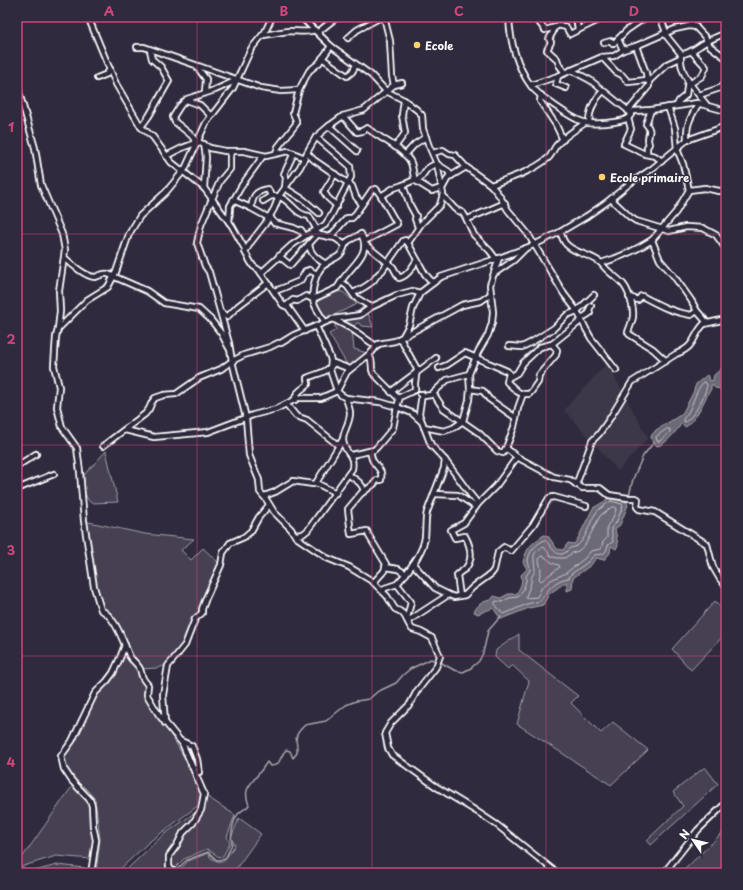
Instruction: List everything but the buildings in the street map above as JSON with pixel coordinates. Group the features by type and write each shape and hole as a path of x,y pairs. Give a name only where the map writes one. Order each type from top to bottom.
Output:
{"street":[{"path":"88,17 116,84 141,127 153,137 173,164 204,188 229,222 245,248 245,252 253,266 261,273 283,305 286,306 305,331"},
{"path":"58,329 87,300 108,287 116,272 129,234 138,219 184,172 196,141 211,116 229,94 251,48 263,35 272,17"},
{"path":"301,17 331,46 375,78 386,92 404,100 422,115 426,137 437,164 443,187 443,196 440,204 418,227 408,243"},
{"path":"263,35 302,30 310,32 316,31 336,17"},
{"path":"348,38 357,30 380,17 390,41 394,86"},
{"path":"509,17 510,36 515,55 531,85 541,95 567,113 587,123 612,123 628,118"},
{"path":"535,17 545,30 558,25 565,26 570,34 605,17"},
{"path":"576,17 578,30"},
{"path":"589,17 591,24"},
{"path":"604,43 611,41 613,44 627,30 646,17"},
{"path":"660,17 665,33 681,56 682,70 706,104"},
{"path":"686,17 708,41 710,46 726,58"},
{"path":"531,85 558,76 602,57 614,56 623,50 684,26 696,27"},
{"path":"553,28 553,32 549,38 551,42 547,50 557,59 564,73"},
{"path":"602,57 628,82 648,81 667,64 708,41 726,33"},
{"path":"618,39 623,50"},
{"path":"276,153 278,147 296,124 293,113 299,90 309,71 331,46"},
{"path":"636,46 649,86 630,112 628,118 631,129 624,144 655,156 662,161"},
{"path":"137,47 144,47 264,89 281,91 299,90"},
{"path":"141,127 169,81 161,66 152,59 150,50"},
{"path":"689,81 702,76 706,67 691,51"},
{"path":"322,58 347,76 352,72 356,65"},
{"path":"196,66 206,79 205,92"},
{"path":"97,78 107,74 110,69"},
{"path":"571,70 590,80 630,112 690,103 706,104 726,111"},
{"path":"558,76 556,84 566,88"},
{"path":"237,80 215,90 205,92 186,100 173,117 175,122 196,141 210,148 244,151 263,156 288,151 306,155 348,183 353,188 356,198 362,204"},
{"path":"677,105 686,95 689,81"},
{"path":"699,95 720,88 726,82"},
{"path":"245,252 269,217 279,196 294,177 316,138 343,116 364,110 394,86 402,83"},
{"path":"17,85 38,159 41,185 62,234 65,250 59,291 60,311 54,366 60,387 57,407 62,426 77,448 83,515 94,587 100,610 106,613 121,634 131,658 140,669 141,678 148,685 147,695 158,715 182,743 204,794 202,810 193,823 183,833 169,856 169,867 175,873"},
{"path":"491,185 525,172 547,160 552,154 554,148 587,123 593,103 603,91"},
{"path":"541,95 540,101 556,125 563,140"},
{"path":"186,100 200,105 211,116"},
{"path":"395,148 405,133 402,115 404,100"},
{"path":"687,140 686,128 699,103"},
{"path":"601,263 642,247 652,240 676,212 689,190 683,164 677,149 675,128 668,107"},
{"path":"647,154 650,133 649,127 646,124 651,110"},
{"path":"343,116 357,132 362,132 367,128 405,155 411,163 416,181 432,191 443,187 450,174 451,176 466,167"},
{"path":"401,338 409,325 413,308 420,293 440,277 534,245 560,232 587,216 611,199 662,161 687,140 726,125"},
{"path":"329,126 357,151"},
{"path":"405,155 415,144 426,137"},
{"path":"279,256 290,265 309,244 317,232 325,225 337,206 351,176 350,166 316,138"},
{"path":"166,156 193,144 196,141"},
{"path":"204,144 206,157 204,188"},
{"path":"433,153 443,150 449,154 455,155 466,167 491,185 528,234 564,294 577,310 591,338 616,370"},
{"path":"231,151 230,169 220,181 212,199 201,225 197,246 206,269 209,272 213,289 222,313 246,418 249,455 259,480 260,492 279,517 305,544 327,558 348,567 374,582 383,591 395,609 403,613 412,629 423,632 432,638 440,657 436,666 417,691 410,704 386,731 385,738 389,751 392,755 435,786 497,825 557,873"},
{"path":"285,188 286,177 284,174 294,153"},
{"path":"229,222 230,207 233,200 263,156"},
{"path":"381,196 394,188 419,180 429,166 437,164 445,169 451,176"},
{"path":"335,174 324,192 337,206"},
{"path":"403,185 410,205 416,216 418,227"},
{"path":"285,188 304,200 319,213"},
{"path":"689,190 705,188 719,191 726,190"},
{"path":"251,208 252,198 260,190 268,189 271,196"},
{"path":"286,306 293,300 297,301 306,296 313,299 337,288 361,256 365,243 397,224 381,196 376,189 374,189 370,192 354,216 352,218 347,218 330,237"},
{"path":"263,201 271,196 279,196 291,204 300,214 309,216 317,232"},
{"path":"443,196 452,206 463,213 468,219 474,235 498,258"},
{"path":"611,199 630,217 642,224 669,231 686,227 703,228 716,235 726,249"},
{"path":"233,200 269,217 274,223 300,231 301,230 305,236"},
{"path":"468,219 505,203"},
{"path":"261,273 279,256 311,233 317,232 335,238 345,244"},
{"path":"560,232 569,247 597,259 609,273 622,283 626,288 633,316 628,332 629,334 653,349 666,361"},
{"path":"325,322 313,299 317,274 326,264 338,257 343,251 348,240 362,234 365,243 394,268 401,278 408,274 417,260"},
{"path":"353,293 371,282 376,275 381,272 405,240 425,274 433,283"},
{"path":"652,240 660,260 673,275 697,311 707,323"},
{"path":"309,244 310,250 316,258 326,264"},
{"path":"494,274 514,260 525,248"},
{"path":"65,258 85,274 95,277 108,274 147,291 164,303 199,309 211,320 221,334 227,344 232,360"},
{"path":"424,427 444,430 453,428 463,422 469,400 469,374 488,335 492,323 493,312 490,283 498,258"},
{"path":"274,291 300,281 306,271 307,273 309,270 317,274"},
{"path":"341,282 347,286 356,297 371,306"},
{"path":"222,313 227,317 242,303 268,283"},
{"path":"103,446 145,414 150,409 155,398 164,395 176,394 199,378 221,370 232,360 281,343 333,319 360,315 371,306 402,294 412,291 420,293"},
{"path":"125,430 154,437 208,432 287,404 298,398 321,398 336,391 350,369 369,355 376,346 401,338 428,322 462,305 482,301 491,294"},
{"path":"509,346 520,348 528,345 554,328 594,295"},
{"path":"629,297 638,300 642,296 662,307 683,314 691,315 697,311"},
{"path":"508,378 517,373 523,364 540,347 552,344 582,320 582,318 590,313 589,310 591,306"},
{"path":"333,319 352,328 376,346"},
{"path":"576,485 592,440 599,434 632,382 683,351 691,344 702,326 707,323 726,319"},
{"path":"316,326 330,357 330,369 336,391 346,398 380,402 397,407 412,413 422,422"},
{"path":"401,338 416,367 417,373 415,390"},
{"path":"439,368 447,365 465,353 507,371 507,382 518,392 529,394 538,382 539,375 556,355 557,350 552,344"},
{"path":"369,355 373,365 373,372 399,399"},
{"path":"391,392 403,381 417,373 436,358"},
{"path":"295,400 295,397 299,391 308,384 307,378 318,375 330,369 334,363 350,369"},
{"path":"415,390 424,396 429,396 447,380 469,374"},
{"path":"470,389 483,391 489,399 516,418"},
{"path":"351,455 370,451 378,447 393,428 399,399 415,390"},
{"path":"433,393 443,408 479,433 497,451 503,453 524,394"},
{"path":"422,394 419,410 431,445 445,460 477,506"},
{"path":"316,483 343,439 350,413 346,398"},
{"path":"287,404 296,416 307,420 339,446"},
{"path":"296,535 303,534 308,530 352,469 353,464 351,455 345,448 343,439"},
{"path":"506,448 547,474 570,480 582,488 600,488 609,495 638,499 637,507 639,509 655,512 664,519 698,538 708,546 713,567 726,586"},
{"path":"355,499 377,480 381,480 382,472 374,462 370,451"},
{"path":"17,466 36,454"},
{"path":"460,596 457,575 465,569 469,562 471,552 465,536 455,538 451,530 464,523 477,506 496,486 517,456"},
{"path":"383,591 385,588 397,584 406,574 413,564 423,543 425,536 425,519 444,468 445,460"},
{"path":"17,489 54,474"},
{"path":"348,476 362,484 364,490 348,509 351,534 367,531 376,549 384,559 384,572 374,582"},
{"path":"264,496 275,492 293,481 307,484 316,483 336,493"},
{"path":"434,494 458,495 477,506"},
{"path":"413,564 431,584 448,595 454,597 465,595 491,574 494,570 498,552 502,548 504,547 511,551 514,550 519,541 533,525 550,498 554,497 586,506"},
{"path":"165,724 163,695 168,666 184,645 195,619 202,613 206,598 221,565 223,553 230,543 244,537 251,531 259,517 269,505"},
{"path":"385,567 398,569 406,574"},
{"path":"397,584 411,602 407,620"},
{"path":"407,620 448,595"},
{"path":"93,873 92,866 96,840 93,826 92,806 90,800 72,781 64,769 61,756 72,741 95,693 113,673 125,645"},
{"path":"180,740 192,746 197,759 199,772"},
{"path":"664,873 698,830 726,804"}],"shaded area":[{"path":"336,291 343,292 357,304 332,316 329,315 329,318 325,320 317,303 325,296"},
{"path":"363,307 367,310 373,327 361,326 359,323 354,326 341,318 348,314 357,312"},
{"path":"334,322 352,330 354,349 367,353 368,350 373,347 372,350 349,368 329,334 336,330"},
{"path":"607,363 648,438 618,471 564,410"},
{"path":"106,451 118,502 91,503 85,494 84,475"},
{"path":"84,521 145,534 194,539 181,550 191,560 203,548 221,565 202,609 195,619 189,637 169,664 158,668 140,669 148,685 147,695 202,787 199,805 149,842 116,873 96,873 100,839 95,799 64,769 61,756 72,741 95,693 109,678 125,645 106,613 101,610"},
{"path":"715,601 726,613 726,633 691,670 672,649"},
{"path":"519,634 519,650 578,696 571,703 601,733 613,722 648,750 611,785 517,724 529,681 512,665 508,669 495,657 496,650"},
{"path":"705,767 718,784 651,845 647,840 683,806 673,792"},
{"path":"73,785 88,801 90,807 91,830 94,840 91,859 56,856 17,868 17,865"},
{"path":"206,796 235,815 227,837 230,843 223,856 219,857 207,849 184,859 173,870 170,864 173,852 203,811"},
{"path":"197,811 167,855 166,867 171,873 123,873 162,836"},
{"path":"239,818 261,834 233,873 178,872 188,861 208,853 211,858 217,861 224,861 235,845 231,838"},
{"path":"726,829 726,873 681,873 721,834"},
{"path":"57,865 85,868 82,873 27,873"}],"water":[{"path":"726,365 726,388 715,388 711,385 711,389 694,419 686,427 681,424 667,441 657,446 652,441 651,436 656,430 682,414 696,384 707,375 710,381 713,380 714,375"},
{"path":"609,496 626,501 628,505 620,525 615,529 618,545 616,549 611,546 610,553 604,560 596,558 591,565 573,578 572,589 567,591 566,582 549,594 543,605 529,608 501,619 493,608 478,614 474,612 477,607 485,601 491,600 494,596 501,598 508,594 516,594 521,585 521,575 527,569 523,562 530,546 544,535 548,536 557,549 563,550 568,543 574,544 593,508 605,501"}],"waterway":[{"path":"629,496 633,479 643,456 654,442"},
{"path":"440,662 454,670 463,672 471,668 479,661 483,653 488,631 501,616"},
{"path":"175,871 187,860 208,852 217,860 225,859 232,844 232,832 235,819 239,813 249,805 246,795 248,787 267,762 270,766 274,766 278,763 286,750 290,751 293,758 297,753 296,739 298,733 305,725 326,721 346,705 356,701 369,699 377,692 396,683 410,669 431,659 436,661"}],"place":[{"name":"Ecole","path":"417,45"},
{"name":"Ecole primaire","path":"602,177"}]}
